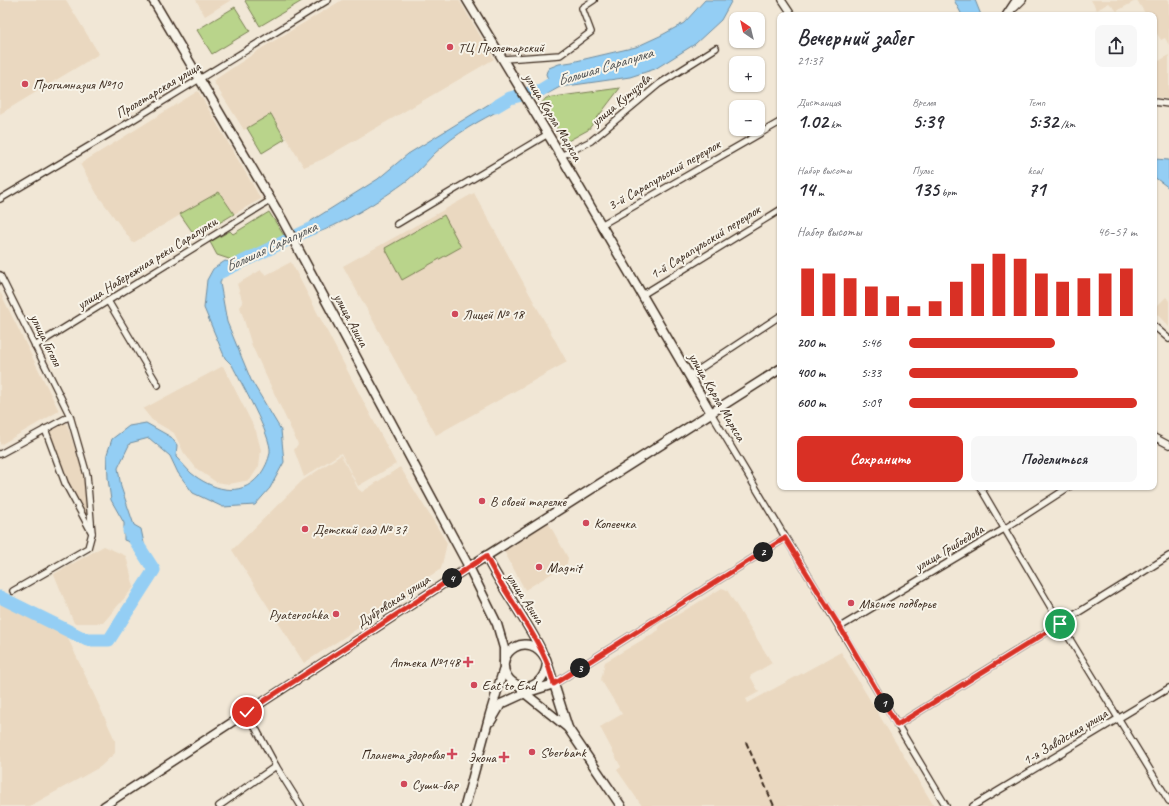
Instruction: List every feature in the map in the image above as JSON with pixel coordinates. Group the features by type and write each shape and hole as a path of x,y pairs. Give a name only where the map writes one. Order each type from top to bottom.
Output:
{"main road":[{"name":"улица Азина","path":"153,0 282,219 469,567 497,624 504,648 504,665"},
{"name":"улица Карла Маркса","path":"467,0 561,156 711,413"},
{"path":"1010,12 1017,0"},
{"name":"Дубровская улица","path":"469,567 777,371"},
{"name":"улица Азина","path":"486,556 495,574 532,632 542,653"},
{"path":"465,806 504,665 510,651 520,645 532,645 542,653 568,728 621,806"},
{"path":"513,683 525,687 536,684 544,675 547,664"},
{"path":"504,665 509,679 513,683 568,728"},
{"path":"480,750 492,718 500,704 525,693 554,684"}],"street":[{"name":"Пролетарская улица","path":"0,199 328,0"},
{"path":"504,60 560,55 591,32 582,8 594,0"},
{"path":"782,0 790,12"},
{"path":"1011,12 1023,0"},
{"name":"улица Кутузова","path":"561,156 590,141 659,84 716,48"},
{"path":"1157,102 1169,104"},
{"name":"3-й Сарапульский переулок","path":"601,225 777,124"},
{"path":"397,224 548,134"},
{"name":"улица Набережная реки Сарапулки","path":"35,346 271,200"},
{"name":"1-й Сарапульский переулок","path":"642,295 777,212"},
{"name":"улица Гоголя","path":"0,275 70,416 87,475 92,533"},
{"path":"108,300 158,385"},
{"path":"689,376 777,318"},
{"path":"1157,329 1169,339"},
{"name":"улица Карла Маркса","path":"711,413 946,806"},
{"path":"0,454 70,416"},
{"path":"13,591 88,548 92,533 65,483 45,429"},
{"path":"1157,438 1169,444"},
{"path":"982,490 1060,624 1169,801"},
{"name":"улица Грибоедова","path":"840,627 1004,529 1064,490"},
{"path":"554,684 785,538"},
{"path":"897,725 1169,556"},
{"name":"Дубровская улица","path":"104,806 469,567"},
{"name":"1-я Заводская улица","path":"973,806 1169,688"},
{"path":"247,712 276,766 301,806"},
{"path":"219,806 276,766"}],"shaded area":[{"name":"Прогимназия №10","path":"0,0 66,0 99,54 0,114"},
{"path":"196,0 231,0 205,16"},
{"path":"342,0 459,0 494,59 323,159 304,167 271,114 244,130 213,81 262,48"},
{"path":"1091,0 1137,0 1117,11 1109,3 1097,10"},
{"path":"1137,0 1169,0 1169,45 1165,38 1161,40 1157,34 1157,12 1144,12"},
{"path":"1169,55 1169,99 1157,97 1157,62"},
{"path":"198,91 261,199 234,214 219,192 133,243 97,194 80,164"},
{"name":"Лицей № 18","path":"474,193 567,362 436,435 343,266"},
{"path":"291,262 396,464 358,486 341,453 304,477 294,450 298,444 252,346 240,307 243,303 237,284 261,270 266,275"},
{"path":"0,292 59,411 0,445"},
{"path":"1166,297 1169,301 1169,327 1157,314 1157,306"},
{"path":"223,366 256,431 261,450 259,466 250,480 229,484 216,482 197,469 184,453 174,433 152,420 143,409"},
{"path":"66,422 85,478 89,522 67,482 49,432"},
{"path":"341,455 358,489 362,492 400,467 447,543 441,569 412,587 416,591 304,663 232,550 302,481"},
{"path":"548,522 568,558 567,564 525,590 504,551"},
{"path":"104,546 126,556 134,587 103,623 74,623 54,574"},
{"path":"722,588 727,590 772,663 750,676 759,692 746,699 748,703 841,652 934,806 642,806 617,770 621,767 600,727 622,714 601,680 605,662 659,630 659,626"},
{"path":"0,602 66,634 115,740 115,753 100,767 30,806 0,806"}],"green space":[{"path":"245,1 302,1 260,26"},
{"path":"235,7 250,31 212,54 197,30"},
{"path":"620,88 588,130 566,142 541,104 546,98"},
{"path":"271,114 285,139 262,153 247,128"},
{"path":"219,192 234,214 196,237 180,214"},
{"path":"269,212 285,237 235,261 217,255 210,242 230,231 233,234"},
{"path":"444,215 461,247 402,280 385,248"}],"water":[{"path":"705,0 732,0 721,20 695,44 655,69 630,77 560,87 549,93 535,96 532,91 538,86 549,82 546,74 549,68 559,64 636,47 684,23"},
{"path":"954,0 975,0 980,12 960,12"},
{"path":"508,95 513,103 459,134 438,150 413,176 397,188 347,219 308,236 311,221 378,179 408,154 489,104"},
{"path":"1157,159 1169,160 1169,188 1157,179"},
{"path":"225,261 233,263 235,268 223,273 220,283 227,322 251,380 281,430 284,462 270,488 255,505 223,507 193,493 178,473 170,456 149,438 130,443 118,468 121,487 134,525 141,529 145,548 124,540 124,523 111,500 108,479 107,454 112,439 129,426 146,423 171,437 177,445 176,457 199,479 216,487 234,489 251,483 261,474 269,458 269,445 261,422 232,365 225,358 204,308 207,280 213,269"}],"waterway":[{"name":"Большая Сарапулка","path":"495,107 510,98 541,90 549,85"},
{"name":"Большая Сарапулка","path":"219,273 325,222"},
{"name":"Большая Сарапулка","path":"0,597 87,640 109,640 154,570 129,531"}],"railway":[{"path":"746,742 774,806"}],"place":[{"name":"ТЦ Пролетарский","path":"450,47"},
{"name":"Прогимназия №10","path":"25,84"},
{"name":"Лицей № 18","path":"455,314"},
{"name":"В своей тарелке","path":"482,501"},
{"name":"Копеечка","path":"586,523"},
{"name":"Детский сад № 37","path":"305,529"},
{"name":"Magnit","path":"539,567"},
{"name":"Мясное подворье","path":"851,603"},
{"name":"Pyaterochka","path":"336,614"},
{"name":"Аптека №148","path":"468,662"},
{"name":"Eat to End","path":"474,685"},
{"name":"Sberbank","path":"532,752"},
{"name":"Планета здоровья","path":"452,754"},
{"name":"Экона","path":"504,757"},
{"name":"Суши-бар","path":"404,784"}],"route":[{"path":"247,712 486,556 495,574 532,632 546,659 554,684 785,538 840,627 897,725 1060,624"}]}
